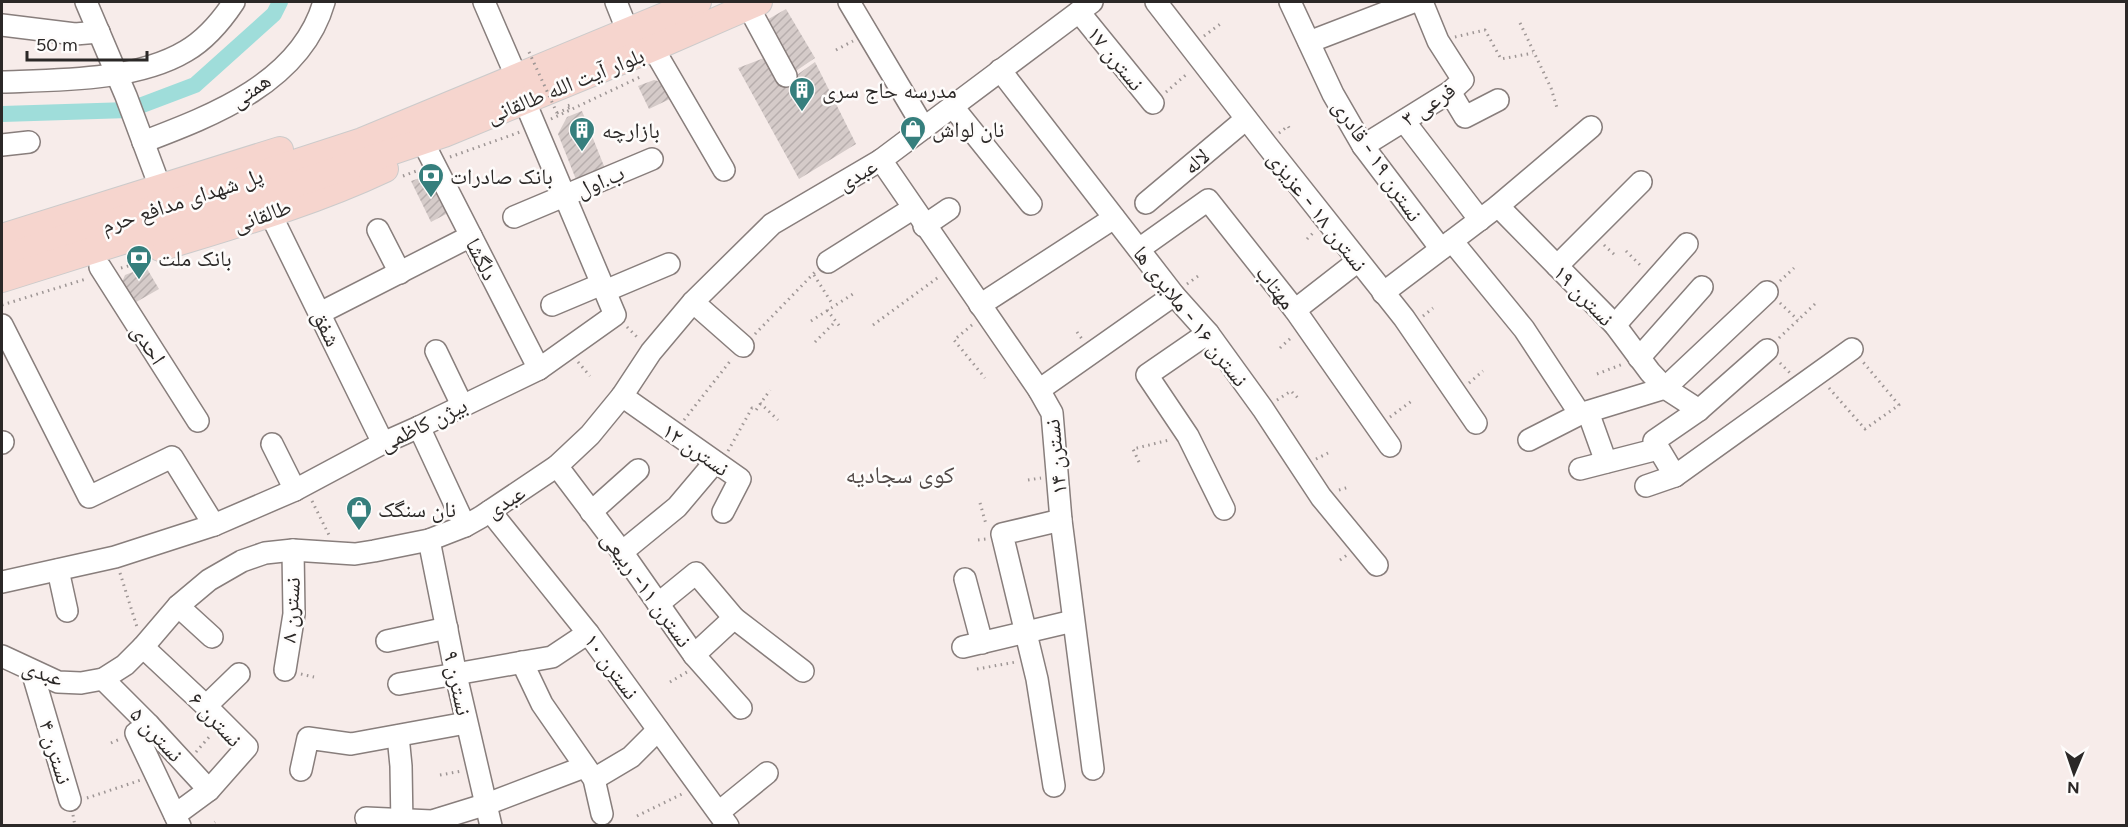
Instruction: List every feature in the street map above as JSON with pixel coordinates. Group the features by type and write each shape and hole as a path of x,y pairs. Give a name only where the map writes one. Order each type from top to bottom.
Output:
{"main road":[{"name":"بلوار آیت الله طالقانی","path":"434,132 516,76 698,2"},
{"name":"بلوار آیت الله طالقانی","path":"365,150 434,132 658,57 753,4"},
{"path":"2,237 360,125 434,132"},
{"name":"طالقانی","path":"2,296 270,213 350,184 434,132"},
{"name":"پل شهدای مدافع حرم","path":"2,258 365,150"},
{"name":"پل شهدای مدافع حرم","path":"2,279 183,222 365,150"}],"street":[{"path":"86,2 117,73 160,187"},
{"name":"همتی","path":"141,136 209,116 255,91 291,59 311,35 324,2"},
{"path":"484,2 516,76"},
{"path":"616,2 628,32"},
{"path":"849,2 924,128"},
{"name":"نسترن ۱۸ - عزیزی","path":"1156,2 1404,318 1476,423"},
{"name":"نسترن ۱۹ - قادری","path":"1290,2 1333,94 1363,146 1446,245 1524,329 1584,413 1606,462"},
{"path":"1308,42 1413,2"},
{"path":"1422,2 1466,117 1498,100"},
{"path":"2,82 117,73 150,66 188,51 214,28 230,4"},
{"path":"753,4 786,76"},
{"name":"عبدی","path":"2,656 58,682 81,683 103,679 125,665 144,647 178,606 209,580 242,561 265,553 293,550 355,554 429,540 465,526 557,466 590,435 622,396 651,352 693,302 772,224 880,160 1086,7"},
{"name":"نسترن ۱۷","path":"1086,7 1153,103"},
{"path":"2,25 75,34 99,32"},
{"path":"658,57 724,170"},
{"name":"نسترن ۱۶ - ملایری ها","path":"1000,70 1174,295 1208,333 1263,409 1321,496 1377,565"},
{"name":"فرعی ۳","path":"1363,146 1456,86"},
{"path":"525,102 615,315"},
{"path":"953,107 1031,204"},
{"name":"لاله","path":"1146,203 1246,119"},
{"path":"1404,121 1480,220"},
{"path":"1383,292 1498,206 1591,127"},
{"name":"دلگشا","path":"434,132 471,237 539,369"},
{"path":"2,145 29,142"},
{"name":"ب.اول","path":"514,217 652,159"},
{"name":"نسترن ۱۴","path":"880,160 1039,390 1053,414 1061,520 1093,769"},
{"path":"1557,266 1641,182"},
{"name":"مهتاب","path":"1139,249 1208,200 1295,310 1390,446"},
{"name":"نسترن ۱۹","path":"1498,206 1615,325 1665,388 1699,410"},
{"path":"828,262 912,208"},
{"path":"924,226 949,209"},
{"name":"شفق","path":"270,213 383,442"},
{"path":"983,309 1114,218"},
{"path":"378,230 400,273"},
{"path":"320,313 471,237"},
{"path":"1615,325 1687,244"},
{"path":"1295,310 1358,261"},
{"path":"552,305 669,264"},
{"name":"احدی","path":"100,267 198,421"},
{"path":"1639,358 1702,287"},
{"path":"1529,440 1584,413 1665,388 1767,292"},
{"path":"1039,390 1174,295"},
{"path":"693,302 737,353"},
{"name":"بیژن کاظمی","path":"2,582 115,557 214,525 300,488 383,442 539,369 615,315"},
{"path":"2,326 89,497 172,457 214,525"},
{"path":"1208,333 1147,375 1188,435 1224,509"},
{"path":"1647,486 1675,476 1852,349"},
{"path":"1675,476 1654,441 1699,410 1767,350"},
{"path":"436,351 462,405"},
{"name":"نسترن ۱۹","path":"1665,388 1676,426"},
{"name":"نسترن ۱۲","path":"622,396 740,479 723,512"},
{"path":"419,427 465,526"},
{"path":"272,444 300,488"},
{"path":"1580,469 1658,449"},
{"path":"622,552 677,507 717,464"},
{"name":"نسترن ۱۱- ربیعی","path":"557,466 622,552 694,655 741,708"},
{"path":"591,512 638,470"},
{"name":"نسترن ۱۰","path":"490,511 588,633 723,819"},
{"path":"1054,786 1038,679 1002,534 1061,520"},
{"name":"نسترن ۹","path":"429,540 466,723 488,804 491,825"},
{"name":"نسترن ۸","path":"285,670 294,614 293,550"},
{"path":"58,570 68,610"},
{"path":"658,604 696,573 734,618 803,671"},
{"path":"965,579 973,645 1073,621"},
{"path":"178,606 212,637"},
{"path":"694,655 734,618"},
{"path":"387,641 447,628"},
{"path":"399,684 552,657 588,633"},
{"name":"نسترن ۶","path":"144,647 247,747 209,790 177,820"},
{"path":"522,662 542,704 589,773 602,814"},
{"name":"نسترن ۴","path":"32,671 70,800"},
{"path":"207,706 239,674"},
{"name":"نسترن ۵","path":"103,679 209,790"},
{"path":"301,770 309,738 351,744 466,723"},
{"path":"149,725 136,733 177,820"},
{"path":"366,818 402,822 432,821 589,773 631,757 658,730"},
{"path":"398,736 402,822"},
{"path":"723,819 766,773"}],"path":[{"path":"1153,103 1223,22"},
{"path":"1520,23 1551,88 1557,108"},
{"path":"1438,41 1485,30 1501,59 1533,53"},
{"path":"530,52 557,113"},
{"path":"535,126 658,57"},
{"path":"557,113 571,107"},
{"path":"1626,251 1654,280"},
{"path":"873,325 953,266"},
{"path":"674,433 737,353 813,274 834,305"},
{"path":"811,321 855,292"},
{"path":"1767,292 1798,320"},
{"path":"1767,350 1816,303"},
{"path":"983,309 954,340 985,378"},
{"path":"827,310 841,328"},
{"path":"615,315 651,352"},
{"path":"815,342 836,322"},
{"path":"1818,374 1865,429 1899,405 1852,349"},
{"path":"1597,375 1639,358"},
{"path":"717,464 752,408 756,410 770,390"},
{"path":"1263,409 1291,391 1298,398"},
{"path":"1377,427 1413,400"},
{"path":"760,403 778,420"},
{"path":"1139,462 1133,449 1188,435"},
{"path":"300,488 337,553"},
{"path":"980,503 987,529"},
{"path":"115,557 144,647"},
{"path":"977,669 1033,660"},
{"path":"185,764 223,722"},
{"path":"70,800 124,788 155,774"},
{"path":"637,816 699,786"},
{"path":"210,825 215,822"}],"building":[{"path":"786,9 815,58 790,75 760,24"},
{"name":"مدرسه حاج سری","path":"772,55 787,82 815,62 856,144 799,179 738,68"},
{"path":"654,80 666,83 674,97 649,109 638,86"},
{"name":"بازارچه","path":"582,111 606,171 577,182 558,134 567,117"},
{"name":"بانک صادرات","path":"423,177 436,186 448,213 431,222 411,181"},
{"name":"بانک ملت","path":"146,267 159,289 131,305 120,287 125,275"}],"waterway":[{"path":"2,114 129,110 195,85 274,14 280,2"}],"place":[{"name":"مدرسه حاج سری","path":"802,113"},
{"name":"نان لواش","path":"913,152"},
{"name":"بازارچه","path":"582,153"},
{"name":"بانک صادرات","path":"431,199"},
{"name":"بانک ملت","path":"139,281"},
{"name":"نان سنگک","path":"359,532"}],"district":[{"name":"کوی سجادیه","path":"900,475"}]}
